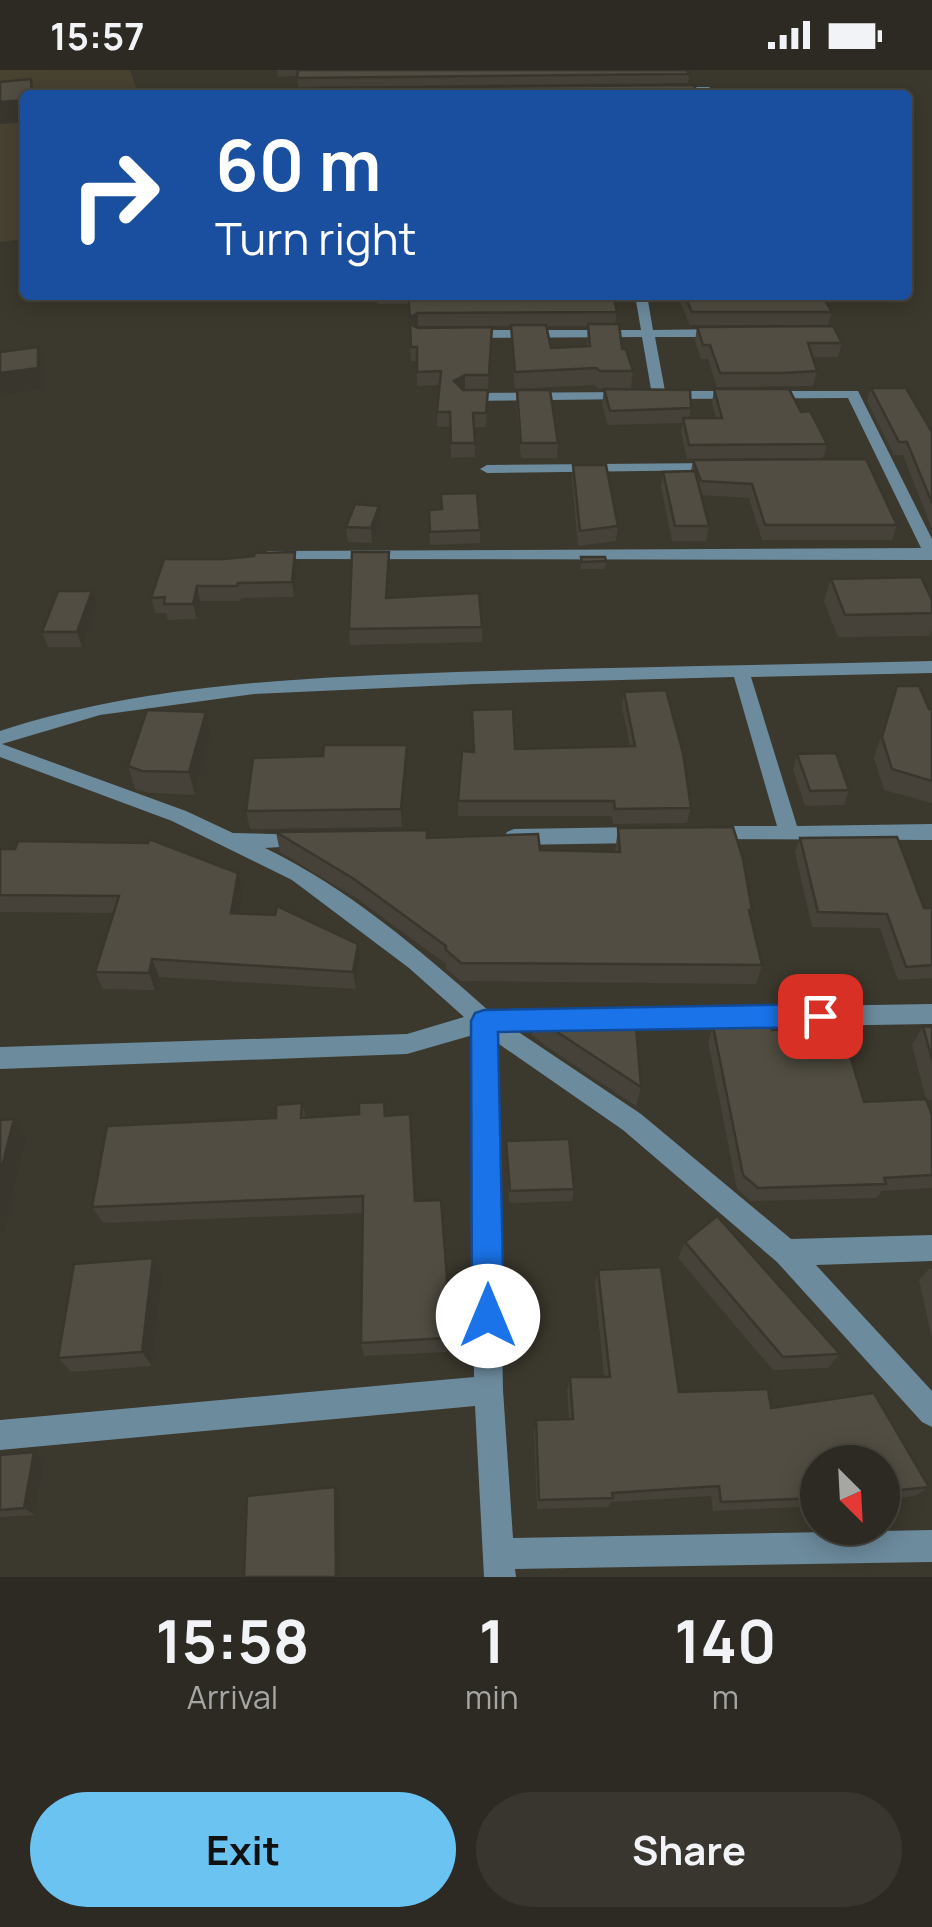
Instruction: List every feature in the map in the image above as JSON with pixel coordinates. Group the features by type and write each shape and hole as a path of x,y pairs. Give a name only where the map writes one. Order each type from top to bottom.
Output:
{"street":[{"path":"650,90 709,88"},
{"path":"642,300 659,396"},
{"path":"456,334 742,333"},
{"path":"260,556 932,554 853,394 465,397"},
{"path":"869,465 888,465"},
{"path":"487,469 735,467"},
{"path":"0,738 90,709 232,688 580,673 932,667"},
{"path":"741,671 789,833"},
{"path":"0,750 179,816 299,874 417,961 484,1021 632,1122 786,1254 932,1412"},
{"path":"490,838 932,832"},
{"path":"231,841 330,840"},
{"path":"0,1058 407,1044 484,1021 932,1014"},
{"path":"484,1021 489,1390 500,1565 932,1546"},
{"path":"786,1254 932,1248"},
{"path":"0,1434 489,1390"}],"shaded area":[{"path":"0,70 130,70 137,90 20,90 20,240 0,242"}],"building":[{"path":"298,70 687,70 689,74 297,78"},
{"path":"31,79 32,90 20,90 20,100 0,102 0,82"},
{"path":"694,85 696,90 315,90"},
{"path":"408,300 614,300 617,312 418,313 410,317"},
{"path":"686,300 825,300 832,312 692,312"},
{"path":"410,324 418,328 492,327 489,375 465,375 454,381 463,390 488,390 486,413 473,413 475,443 451,443 450,412 437,412 441,371 417,372 417,347 411,347"},
{"path":"588,324 619,324 622,349 626,349 633,371 596,368 515,372 511,325 546,325 551,348 590,346"},
{"path":"833,326 842,343 808,343 817,371 782,373 720,373 710,345 703,345 697,327"},
{"path":"38,347 38,368 0,373 0,352"},
{"path":"871,388 906,388 932,432 932,503 907,442 899,442"},
{"path":"604,389 690,390 691,408 610,411"},
{"path":"714,389 789,389 801,412 810,411 827,444 689,445 683,418 722,418"},
{"path":"517,390 550,390 558,443 521,443"},
{"path":"866,459 897,525 765,525 752,484 701,481 693,460"},
{"path":"573,465 606,465 618,526 580,531"},
{"path":"695,471 709,526 675,526 663,472"},
{"path":"477,493 480,530 430,532 429,510 442,509 441,494"},
{"path":"355,504 379,506 371,528 346,527"},
{"path":"295,552 292,582 197,586 193,604 164,604 165,597 151,598 164,559 224,559"},
{"path":"352,552 389,552 386,598 479,593 482,627 349,629"},
{"path":"581,557 605,557 606,561 582,562"},
{"path":"921,577 932,600 932,613 845,615 831,579"},
{"path":"58,591 92,591 77,632 42,632"},
{"path":"897,686 919,686 932,710 932,781 892,769 882,737"},
{"path":"666,690 683,753 691,808 615,809 614,801 458,801 462,751 474,752 472,710 513,709 515,749 635,746 624,692"},
{"path":"147,710 206,712 189,772 142,771 128,766"},
{"path":"324,745 407,745 401,809 246,811 253,758 323,756"},
{"path":"836,753 849,790 810,791 797,754"},
{"path":"733,827 743,859 749,910 762,965 461,963 446,946 354,879 276,832 427,830 427,838 538,834 540,850 620,852 618,828"},
{"path":"897,837 924,908 932,908 932,965 906,967 887,914 818,912 800,838"},
{"path":"149,839 238,873 231,913 275,915 277,906 358,944 353,972 152,959 149,973 95,972 119,896 0,895 0,849 15,849 18,841 148,843"},
{"path":"635,1013 641,1087 534,1014"},
{"path":"771,1025 772,1030 841,1026 864,1102 926,1099 932,1115 932,1175 884,1178 886,1184 758,1188 743,1175 713,1026"},
{"path":"923,1026 932,1027 932,1060"},
{"path":"384,1102 385,1116 410,1114 415,1201 441,1200 447,1278 446,1338 361,1343 363,1196 92,1207 107,1126 276,1118 276,1105 302,1103 301,1118 359,1114 359,1103"},
{"path":"14,1119 0,1174 0,1120"},
{"path":"569,1139 574,1189 510,1191 506,1141"},
{"path":"717,1216 840,1354 783,1357 685,1242"},
{"path":"153,1258 142,1352 58,1358 74,1264"},
{"path":"661,1267 679,1392 768,1389 771,1408 874,1393 929,1487 900,1490 900,1445 800,1445 800,1499 721,1502 719,1486 612,1493 613,1498 539,1500 536,1420 573,1419 570,1377 610,1377 598,1270"},
{"path":"34,1452 24,1508 0,1510 0,1455"},
{"path":"335,1487 336,1577 244,1577 247,1496"}],"route":[{"path":"488,1316 484,1021 820,1016"}]}
